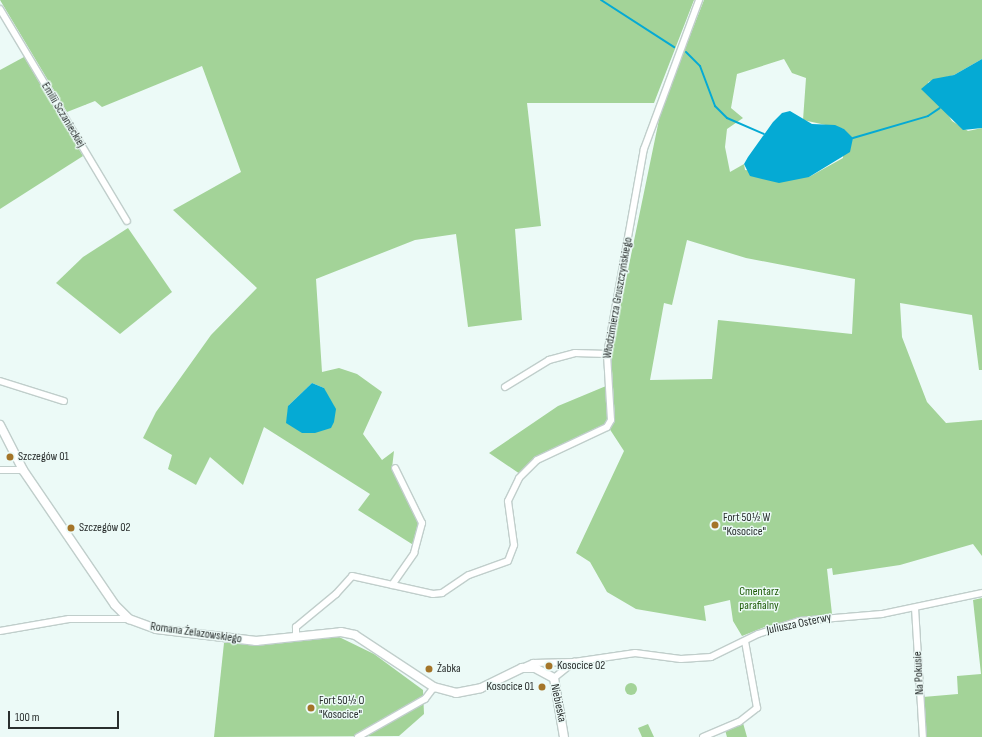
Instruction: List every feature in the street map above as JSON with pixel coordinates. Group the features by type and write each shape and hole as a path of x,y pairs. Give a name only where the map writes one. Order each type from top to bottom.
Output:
{"street":[{"name":"Włodzimierza Gruszczyńskiego","path":"296,636 296,626 352,576 392,584 424,594 442,593 469,575 508,562 514,545 508,501 519,478 537,460 597,432 611,420 606,354 644,149 699,0"},
{"name":"Emilii Sczanieckiej","path":"0,9 127,221"},
{"path":"505,387 549,360 575,353 606,354"},
{"path":"0,381 64,401"},
{"name":"Romana Żelazowskiego","path":"0,425 23,470 115,605 129,619 156,629 256,641 341,632 355,635 434,687"},
{"path":"392,584 414,552 422,523 395,468"},
{"path":"0,470 23,470"},
{"name":"Juliusza Osterwy","path":"434,687 447,692 470,692 533,663 574,662 636,653 697,659 728,652 745,641 772,628 799,621 915,608 982,593"},
{"name":"Na Pokusie","path":"915,608 923,737"},
{"path":"0,631 69,619 129,619"},
{"path":"703,737 739,722 757,708 745,641"},
{"path":"554,678 574,662"},
{"name":"Niebieska","path":"522,668 535,668 554,678 564,737"},
{"path":"358,737 425,699 434,687"}],"green space":[{"path":"0,0 694,0 654,103 527,103 541,226 515,229 522,320 468,327 456,234 415,240 316,279 322,372 339,368 357,374 382,392 363,434 382,460 394,451 392,468 420,523 415,546 358,510 370,494 264,427 243,485 210,457 196,485 168,469 172,455 143,438 156,412 211,335 257,288 173,210 241,172 202,66 102,107 95,101 67,112","holes":["312,383 324,388 288,406"]},
{"name":"Cmentarz parafialny","path":"704,0 982,0 982,59 954,75 928,82 952,121 968,131 982,128 982,370 979,370 972,315 900,303 902,337 927,402 946,423 982,420 982,556 973,544 900,565 833,575 832,568 827,569 832,614 767,626 742,636 733,621 730,600 704,606 706,621 636,609 607,592 590,562 576,553 624,451 609,428 615,421 611,352 661,110","holes":["784,59 792,73 806,78 803,120 844,129 843,158 809,177 745,170 744,164 730,172 725,147 727,129 743,118 731,108 737,74","687,240 746,258 855,279 852,334 718,320 712,379 650,380 664,303 672,305"]},
{"path":"24,57 83,156 0,209 0,70"},
{"path":"128,228 172,292 120,334 56,283 83,257"},
{"path":"606,386 609,419 603,427 529,463 520,474 489,453 558,406"},
{"path":"982,598 982,737 925,737 923,697 958,694 957,676 981,674 973,600"},
{"path":"339,637 374,654 423,690 424,714 399,736 214,737 224,643"},
{"path":"633,683 636,684 636,694 629,695 626,694 625,687 626,684"},
{"path":"743,723 747,737 727,737 725,730"},
{"path":"648,724 654,737 642,737 638,728"}],"water":[{"path":"982,59 982,128 963,130 921,89 933,79 954,75"},
{"path":"790,111 812,124 835,125 844,129 853,138 850,152 809,177 779,183 750,176 744,164 748,157 773,122 782,113"},
{"path":"312,383 324,388 336,409 334,422 331,428 315,433 302,433 286,423 288,406"}],"waterway":[{"path":"601,0 674,47"},
{"path":"686,52 700,66 715,106 727,118 764,134"},
{"path":"853,138 928,116 940,108"}],"place":[{"name":"Szczegów 01","path":"10,457"},
{"name":"Fort 50½ W \"Kosocice\"","path":"715,525"},
{"name":"Szczegów 02","path":"71,528"},
{"name":"Kosocice 02","path":"549,666"},
{"name":"Żabka","path":"429,669"},
{"name":"Kosocice 01","path":"542,687"},
{"name":"Fort 50½ O \"Kosocice\"","path":"311,708"}]}
